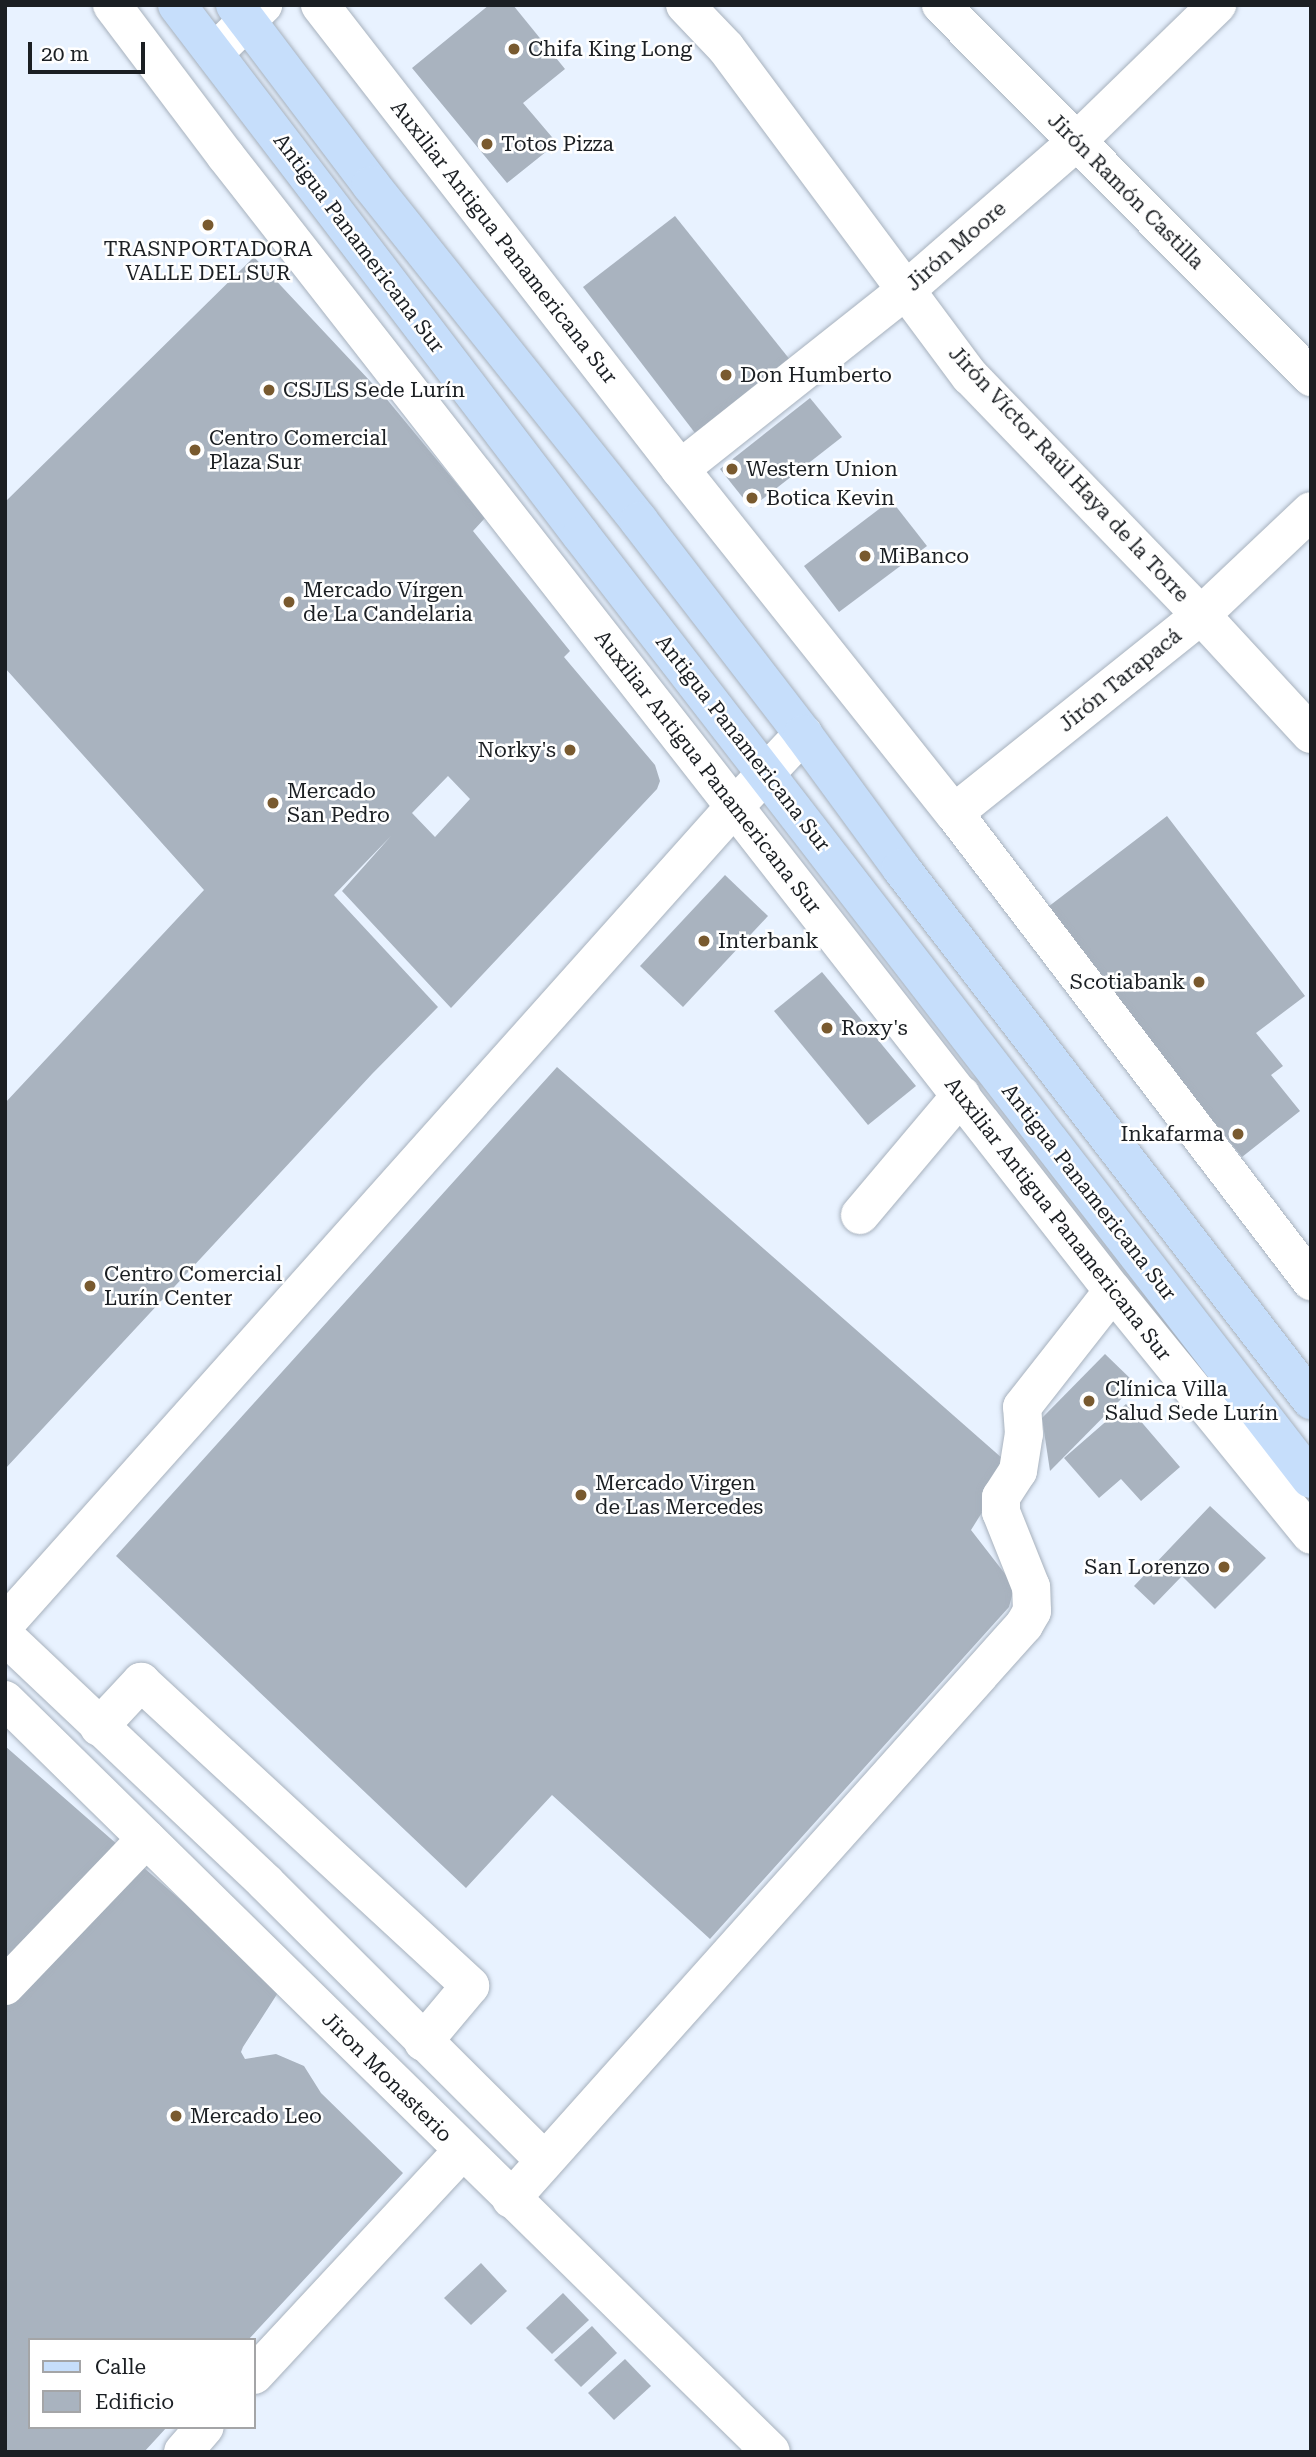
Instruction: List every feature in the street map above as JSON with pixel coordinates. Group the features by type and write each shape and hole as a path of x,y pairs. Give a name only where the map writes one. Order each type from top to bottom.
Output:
{"main road":[{"name":"Antigua Panamericana Sur","path":"177,5 1311,1479"},
{"name":"Antigua Panamericana Sur","path":"248,11 371,185 639,521 803,734 901,868 1311,1400"}],"street":[{"name":"Auxiliar Antigua Panamericana Sur","path":"111,5 233,166 736,805 1113,1291 1311,1535"},
{"name":"Jirón Víctor Raúl Haya de la Torre","path":"685,5 726,48 970,376 1201,615 1311,734"},
{"name":"Jirón Ramón Castilla","path":"941,5 1311,377"},
{"name":"Jirón Moore","path":"680,469 906,290 1076,142 1217,5"},
{"path":"214,53 248,11"},
{"name":"Auxiliar Antigua Panamericana Sur","path":"331,19 680,469 954,813 1311,1281"},
{"name":"Jirón Tarapacá","path":"954,813 1201,615 1311,511"},
{"path":"5,1624 736,805 803,734"},
{"path":"860,1214 961,1095"},
{"path":"511,2199 1024,1625 1032,1611 1031,1587 1001,1512 1002,1497 1018,1471 1024,1434 1022,1407 1113,1291"},
{"path":"5,1636 265,1882 422,2042 545,2161"},
{"path":"99,1727 141,1682 470,1986 422,2042"},
{"name":"Jiron Monasterio","path":"5,1700 771,2452"},
{"path":"5,1986 146,1839"},
{"path":"256,2373 462,2151"},
{"path":"183,2452 203,2429"}],"building":[{"path":"489,5 513,5 565,69 523,103 557,143 507,183 412,68"},
{"path":"675,216 795,366 695,433 583,287"},
{"path":"254,257 385,397 485,518 473,531 570,651 564,657 655,765 660,781 657,789 451,1008 342,891 391,836 334,895 438,1007 372,1074 5,1469 5,1103 204,890 5,668 5,502","holes":["448,776 470,799 435,837 412,813"]},
{"path":"810,398 842,437 751,508 720,469"},
{"name":"MiBanco","path":"891,500 927,546 839,612 804,566"},
{"path":"1167,816 1305,996 1256,1033 1283,1066 1271,1075 1300,1111 1242,1157 1044,910"},
{"name":"Interbank","path":"725,875 768,916 683,1007 640,966"},
{"path":"822,972 916,1086 868,1125 774,1011"},
{"name":"Mercado Virgen de Las Mercedes","path":"557,1067 1011,1466 971,1530 1009,1579 1013,1592 1009,1607 710,1939 552,1795 466,1888 116,1556"},
{"name":"Clínica Villa Salud Sede Lurín","path":"1105,1354 1136,1384 1050,1471 1042,1418"},
{"path":"1126,1404 1180,1467 1141,1501 1121,1479 1099,1498 1064,1458"},
{"path":"1210,1506 1266,1558 1215,1609 1182,1576 1154,1605 1134,1586"},
{"name":"Mercado Leo","path":"5,1746 281,1988 243,2047 241,2052 245,2059 276,2054 304,2066 321,2093 403,2173 250,2338 28,2338 28,2429 165,2429 144,2452 5,2452"},
{"path":"481,2263 507,2291 471,2325 444,2298"},
{"path":"563,2293 589,2320 552,2354 526,2328"},
{"path":"592,2326 617,2353 581,2387 554,2360"},
{"path":"625,2359 651,2386 614,2420 588,2393"}],"place":[{"name":"Chifa King Long","path":"514,49"},
{"name":"Totos Pizza","path":"487,144"},
{"name":"TRASNPORTADORA VALLE DEL SUR","path":"208,225"},
{"name":"Don Humberto","path":"726,375"},
{"name":"CSJLS Sede Lurín","path":"269,390"},
{"name":"Centro Comercial Plaza Sur","path":"195,450"},
{"name":"Western Union","path":"732,469"},
{"name":"Botica Kevin","path":"752,498"},
{"name":"MiBanco","path":"865,556"},
{"name":"Mercado Vírgen de La Candelaria","path":"289,602"},
{"name":"Norky's","path":"570,750"},
{"name":"Mercado San Pedro","path":"273,803"},
{"name":"Interbank","path":"704,941"},
{"name":"Scotiabank","path":"1199,982"},
{"name":"Roxy's","path":"827,1028"},
{"name":"Inkafarma","path":"1238,1134"},
{"name":"Centro Comercial Lurín Center","path":"90,1286"},
{"name":"Clínica Villa Salud Sede Lurín","path":"1089,1401"},
{"name":"Mercado Virgen de Las Mercedes","path":"581,1495"},
{"name":"San Lorenzo","path":"1224,1567"},
{"name":"Mercado Leo","path":"176,2116"}]}
